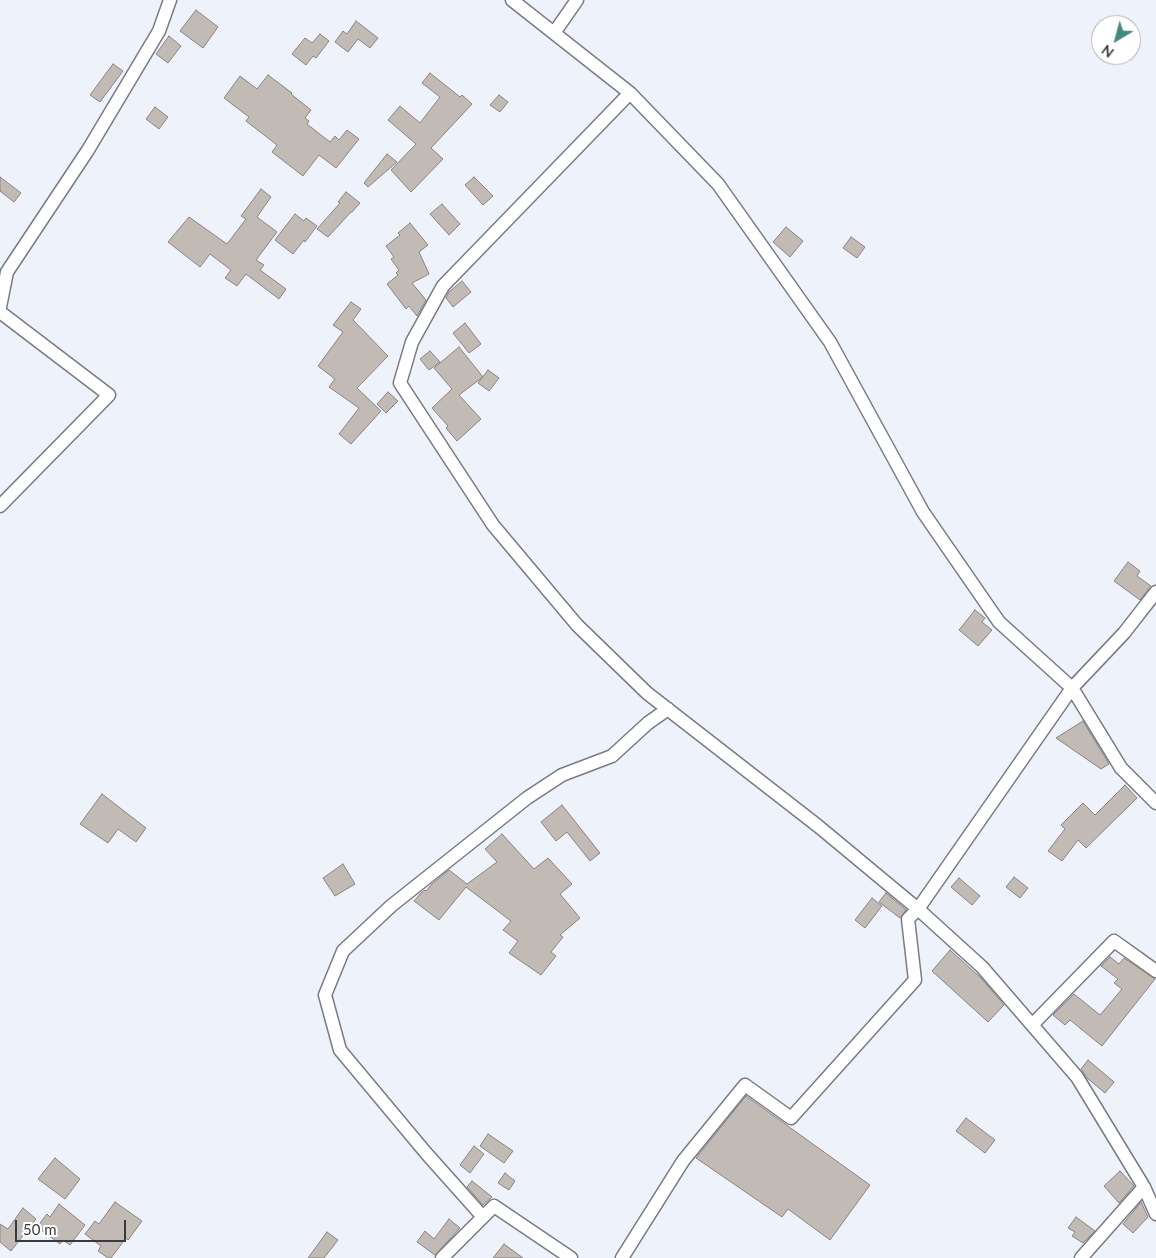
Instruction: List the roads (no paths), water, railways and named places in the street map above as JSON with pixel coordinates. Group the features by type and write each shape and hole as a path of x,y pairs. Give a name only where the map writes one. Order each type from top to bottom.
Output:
{"street":[{"path":"0,307 7,272 88,150 159,30 170,0"},
{"path":"512,0 630,93 718,184 830,342 923,512 999,622 1072,688 1122,768 1156,803"},
{"path":"554,33 577,0"},
{"path":"630,93 443,286 412,342 400,383 492,525 577,625 647,693 818,826 918,908 982,967 1077,1077 1144,1186 1156,1214"},
{"path":"0,312 109,395 0,506"},
{"path":"628,1256 683,1161 745,1085 791,1118 914,980 908,919 918,908 1072,688 1124,633 1156,592"},
{"path":"483,1217 426,1153 340,1050 325,995 343,951 391,906 527,798 562,775 612,756 648,723 668,709"},
{"path":"1032,1025 1114,941 1156,971"},
{"path":"1081,1258 1144,1186"},
{"path":"442,1258 494,1206 571,1258"}]}
